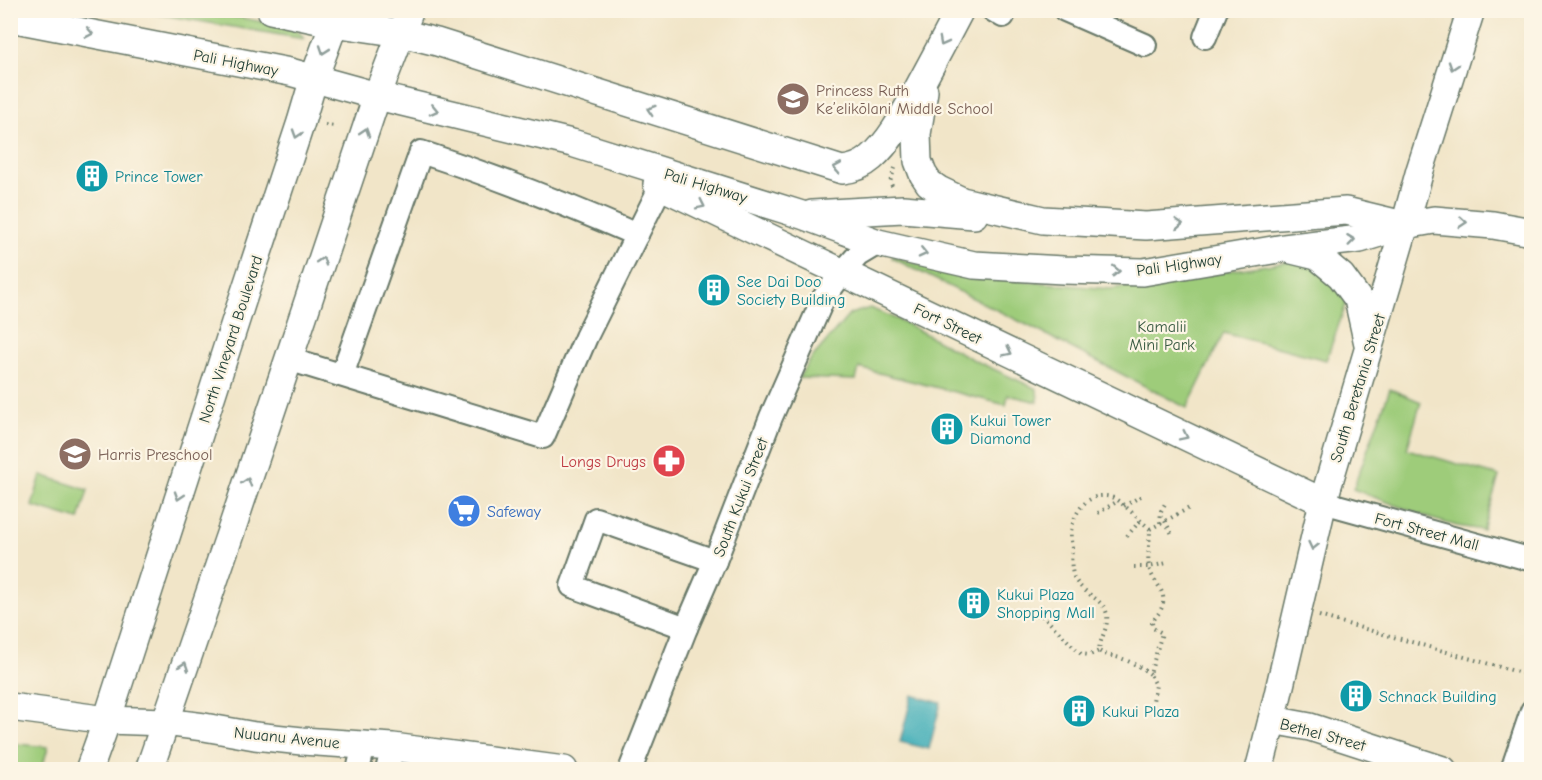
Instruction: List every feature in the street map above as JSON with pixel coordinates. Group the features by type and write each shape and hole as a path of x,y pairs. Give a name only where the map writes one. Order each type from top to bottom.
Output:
{"main road":[{"path":"271,10 406,22 448,46 842,170 851,169 872,158 900,123 960,10"},
{"name":"South Beretania Street","path":"1259,770 1323,502 1420,170 1471,10"},
{"name":"North Vineyard Boulevard","path":"89,770 336,16"},
{"name":"Pali Highway","path":"10,18 290,72 377,96 572,143 802,215 878,243 974,265 1143,272 1284,248 1360,239 1405,225 1434,220 1493,225 1532,232"},
{"path":"149,770 377,96 406,22"},
{"path":"926,73 917,134 918,161 929,183 962,201 1043,220"},
{"name":"Fort Street","path":"572,143 1323,502"},
{"path":"802,215 903,209 1146,226 1346,211 1405,225"},
{"path":"1284,248 1317,256 1341,276 1358,299 1369,349"},
{"name":"Nuuanu Avenue","path":"10,707 107,720 165,722 204,727 361,757 564,770"},
{"path":"1244,770 1249,752 1272,720"},
{"name":"Bethel Street","path":"1272,720 1310,727 1443,770"}],"street":[{"path":"1065,10 1145,45"},
{"path":"1205,37 1216,10"},
{"path":"342,375 421,152 524,188 637,235"},
{"path":"288,359 543,437 586,337 661,186"},
{"name":"South Kukui Street","path":"630,770 771,417 823,299 858,255 878,243"},
{"name":"Fort Street Mall","path":"1323,502 1532,560"},
{"path":"686,628 572,586 596,519 715,561"},
{"path":"1512,770 1532,711"}],"path":[{"path":"325,125 335,126"},
{"path":"897,166 890,182 899,191"},
{"path":"1099,651 1106,623 1106,611 1075,580 1072,570 1071,535 1076,515 1089,499 1098,496 1110,497 1118,500 1150,529"},
{"path":"1124,506 1141,496"},
{"path":"1098,513 1118,500"},
{"path":"1166,502 1161,511 1162,522 1173,536"},
{"path":"1150,529 1191,507"},
{"path":"1126,536 1140,521"},
{"path":"1150,529 1149,567 1152,576 1160,586 1163,601 1162,608 1152,623 1153,628 1162,633 1150,674"},
{"path":"1134,567 1149,567 1167,563"},
{"path":"1298,610 1532,676"},
{"path":"1035,616 1043,616 1081,654 1090,655 1099,651"},
{"path":"1099,651 1122,658 1150,674 1156,686 1152,706"}],"green space":[{"path":"139,11 206,11 289,27 301,34 304,39"},
{"name":"Kamalii Mini Park","path":"893,256 947,274 1110,289 1311,258 1348,299 1326,360 1224,333 1187,408 892,258"},
{"path":"870,308 901,321 976,361 1037,389 1038,402 1008,395 1006,405 859,368 856,380 798,378 811,359 850,314"},
{"path":"1390,389 1421,402 1407,449 1499,476 1483,530 1432,519 1353,489"},
{"path":"41,475 88,490 79,520 32,506"},
{"path":"10,742 48,747 42,769 11,769"}],"water":[{"path":"912,695 941,703 929,749 900,742"}],"place":[{"name":"Princess Ruth Ke’elikōlani Middle School","path":"793,99"},
{"name":"Prince Tower","path":"92,176"},
{"name":"See Dai Doo Society Building","path":"714,290"},
{"name":"Kukui Tower Diamond","path":"947,429"},
{"name":"Harris Preschool","path":"75,454"},
{"name":"Longs Drugs","path":"669,461"},
{"name":"Safeway","path":"464,511"},
{"name":"Kukui Plaza Shopping Mall","path":"974,603"},
{"name":"Schnack Building","path":"1356,696"},
{"name":"Kukui Plaza","path":"1079,711"}]}
